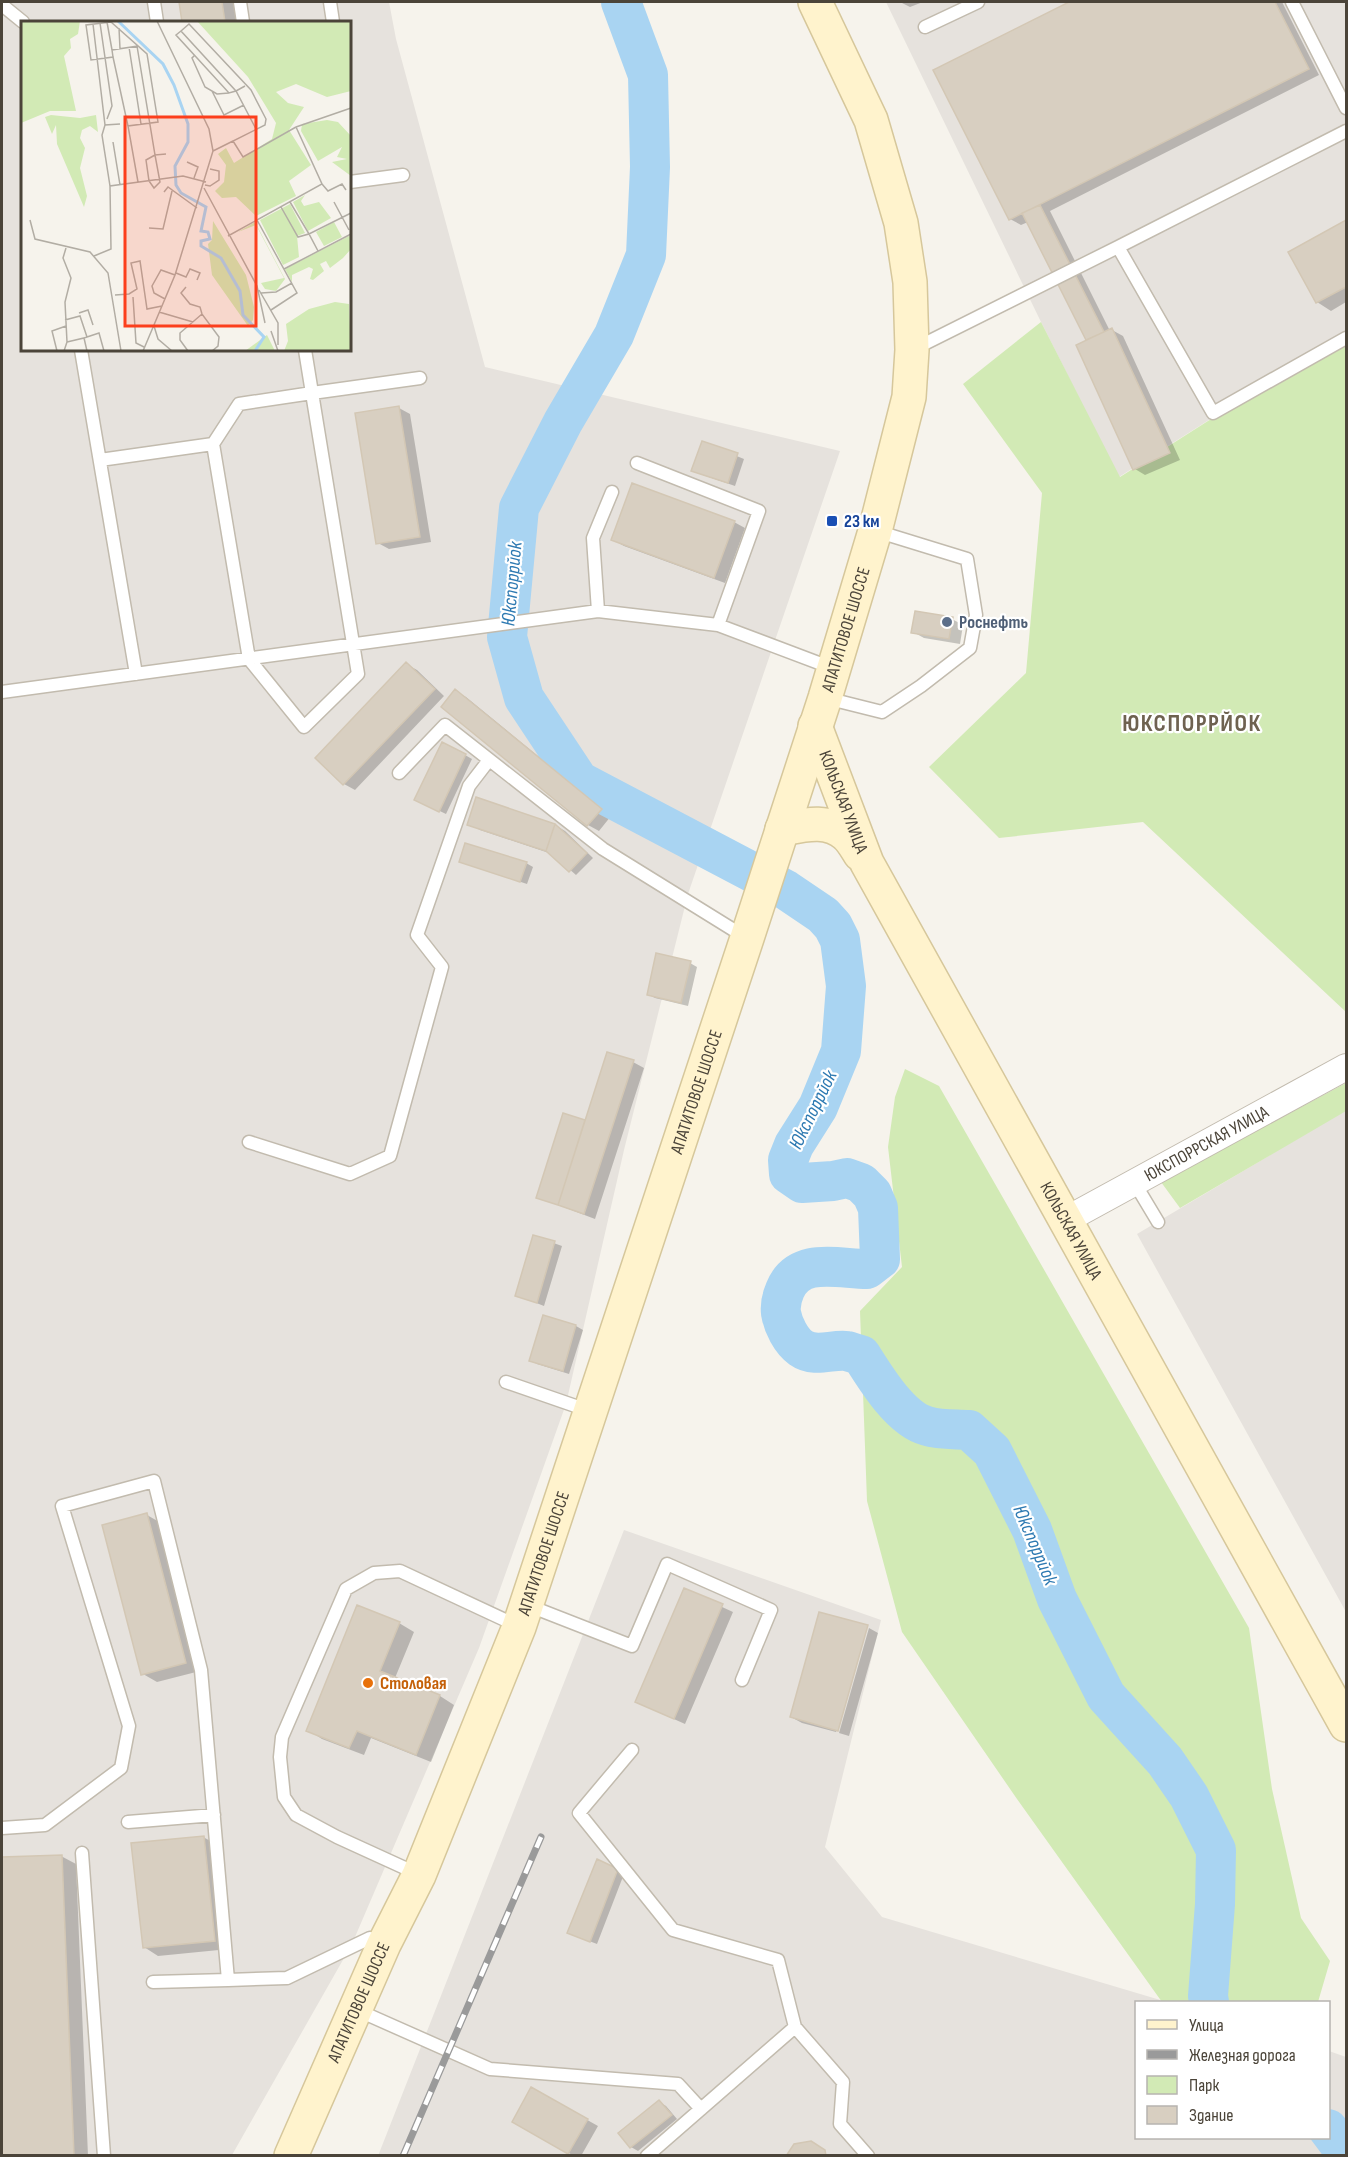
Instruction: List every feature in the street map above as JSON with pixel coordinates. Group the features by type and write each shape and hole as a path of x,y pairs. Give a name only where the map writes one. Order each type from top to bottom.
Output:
{"street":[{"name":"АПАТИТОВОЕ ШОССЕ","path":"291,2156 305,2140 356,2009 384,1944 419,1875 523,1616 825,698 875,531 909,397 912,350 910,282 901,223 871,120 815,2"},
{"name":"КОЛЬСКАЯ УЛИЦА","path":"825,698 867,863 1064,1221 1347,1725"},
{"path":"778,840 811,824 831,826 846,835 867,863"},
{"name":"ЮКСПОРРСКАЯ УЛИЦА","path":"1064,1221 1347,1067"}],"lane":[{"path":"154,2 157,21"},
{"path":"240,2 243,21"},
{"path":"330,2 333,21"},
{"path":"925,27 978,2"},
{"path":"1292,2 1347,108"},
{"path":"2,5 22,21"},
{"path":"912,350 1347,131"},
{"path":"351,182 403,175"},
{"path":"1118,247 1213,413 1347,338"},
{"path":"81,351 136,674"},
{"path":"305,351 312,393 354,645 358,674 304,727 249,659 213,444 239,404 312,393 420,378"},
{"path":"100,460 213,444"},
{"path":"638,463 759,512 718,625"},
{"path":"595,611 592,538 612,492"},
{"path":"2,692 595,611 718,625 825,698 882,712 921,686 970,648 976,615 967,559 875,531"},
{"path":"399,774 445,725 603,849 747,938"},
{"path":"249,1142 350,1173 390,1156 442,967 417,935 469,786 489,760"},
{"path":"1134,1182 1158,1222"},
{"path":"506,1382 591,1412"},
{"path":"2,1828 45,1825 121,1768 129,1726 62,1506 154,1481 201,1670 228,1980"},
{"path":"419,1875 337,1838 296,1815 284,1797 280,1757 282,1737 346,1589 374,1573 400,1570 523,1616 632,1646 667,1564 771,1610 742,1680"},
{"path":"632,1750 579,1813 673,1930 778,1960 795,2027 843,2082 840,2124 868,2156"},
{"path":"128,1821 214,1815"},
{"path":"82,1853 104,2156"},
{"path":"153,1982 287,1978 370,1938 384,1944"},
{"path":"356,2009 490,2069 678,2084 701,2109"},
{"path":"647,2156 795,2027"}],"shaded area":[{"path":"2,2 389,2 396,39 485,367 840,451 688,894 624,1150 566,1404 479,1648 352,1944 232,2155 2,2156"},
{"path":"886,2 1346,2 1346,333 1119,477"},
{"path":"1346,1110 1346,1612 1137,1234"},
{"path":"624,1530 881,1620 825,1847 882,1917 1164,2001 1135,2001 1135,2139 1330,2139 1330,2051 1346,2057 1346,2155 378,2156"}],"green space":[{"path":"1041,322 1120,477 1346,333 1346,1012 1143,822 999,838 929,767 1026,673 1042,493 963,384"},
{"path":"905,1069 939,1086 1249,1628 1272,1789 1301,1918 1330,1961 1318,2001 1161,2001 1017,1799 902,1632 867,1501 860,1311 902,1267 888,1147 895,1097"},
{"path":"1346,1083 1346,1111 1180,1208 1161,1182"}],"building":[{"path":"179,2 222,2 225,21 182,21"},
{"path":"1069,2 1275,2 1309,69 1009,220 933,70"},
{"path":"1040,205 1104,332 1086,340 1022,213"},
{"path":"1346,220 1346,287 1316,303 1288,252"},
{"path":"1112,328 1170,453 1133,470 1076,345"},
{"path":"399,406 420,537 376,544 355,413"},
{"path":"702,441 738,453 728,483 691,471"},
{"path":"632,483 735,521 714,578 611,540"},
{"path":"915,611 953,617 949,639 911,633"},
{"path":"406,662 435,689 343,785 315,758"},
{"path":"455,689 602,809 587,826 441,707"},
{"path":"442,742 466,754 439,812 414,800"},
{"path":"476,797 555,824 546,851 467,825"},
{"path":"555,824 587,853 569,872 546,851"},
{"path":"465,843 527,862 520,882 459,862"},
{"path":"656,953 691,961 681,1003 647,995"},
{"path":"607,1052 634,1060 584,1214 558,1205"},
{"path":"563,1113 585,1120 558,1205 536,1198"},
{"path":"533,1235 555,1241 537,1303 515,1296"},
{"path":"543,1315 576,1325 563,1371 529,1361"},
{"path":"147,1513 186,1663 141,1675 102,1525"},
{"path":"684,1588 723,1604 674,1719 635,1702"},
{"name":"Столовая","path":"357,1605 400,1622 380,1671 440,1695 416,1755 357,1731 349,1748 306,1731"},
{"path":"819,1612 868,1625 838,1731 790,1717"},
{"path":"204,1836 215,1941 143,1948 131,1843"},
{"path":"62,1855 74,2156 2,2156 2,1857"},
{"path":"597,1859 618,1869 590,1942 567,1933"},
{"path":"531,2087 588,2119 568,2154 512,2122"},
{"path":"659,2100 672,2115 630,2148 618,2133"},
{"path":"811,2141 825,2150 826,2156 786,2156 794,2144"}],"waterway":[{"name":"Юкспоррйок","path":"621,2 648,75 650,167 646,255 614,335 563,422 519,508 507,637 524,698 579,781 786,890 823,915 833,926 840,940 846,986 841,1051 818,1107 794,1145 788,1160 789,1174 802,1183 847,1178 861,1183 872,1194 878,1208 880,1259 867,1269 821,1267 800,1272 791,1279 783,1295 781,1310 784,1323 794,1341 806,1351 818,1353 847,1351 861,1355 889,1396 917,1422 937,1428 969,1430 992,1451 1032,1530 1057,1599 1106,1696 1165,1761 1189,1796 1216,1850 1209,2001"},
{"name":"Юкспоррйок","path":"1330,2132 1346,2153"}],"railway":[{"path":"403,2156 541,1837"}],"place":[{"name":"23 км","path":"832,521"},
{"name":"Роснефть","path":"947,622"},
{"name":"Столовая","path":"368,1683"}],"district":[{"name":"ЮКСПОРРЙОК","path":"1192,723"}]}
